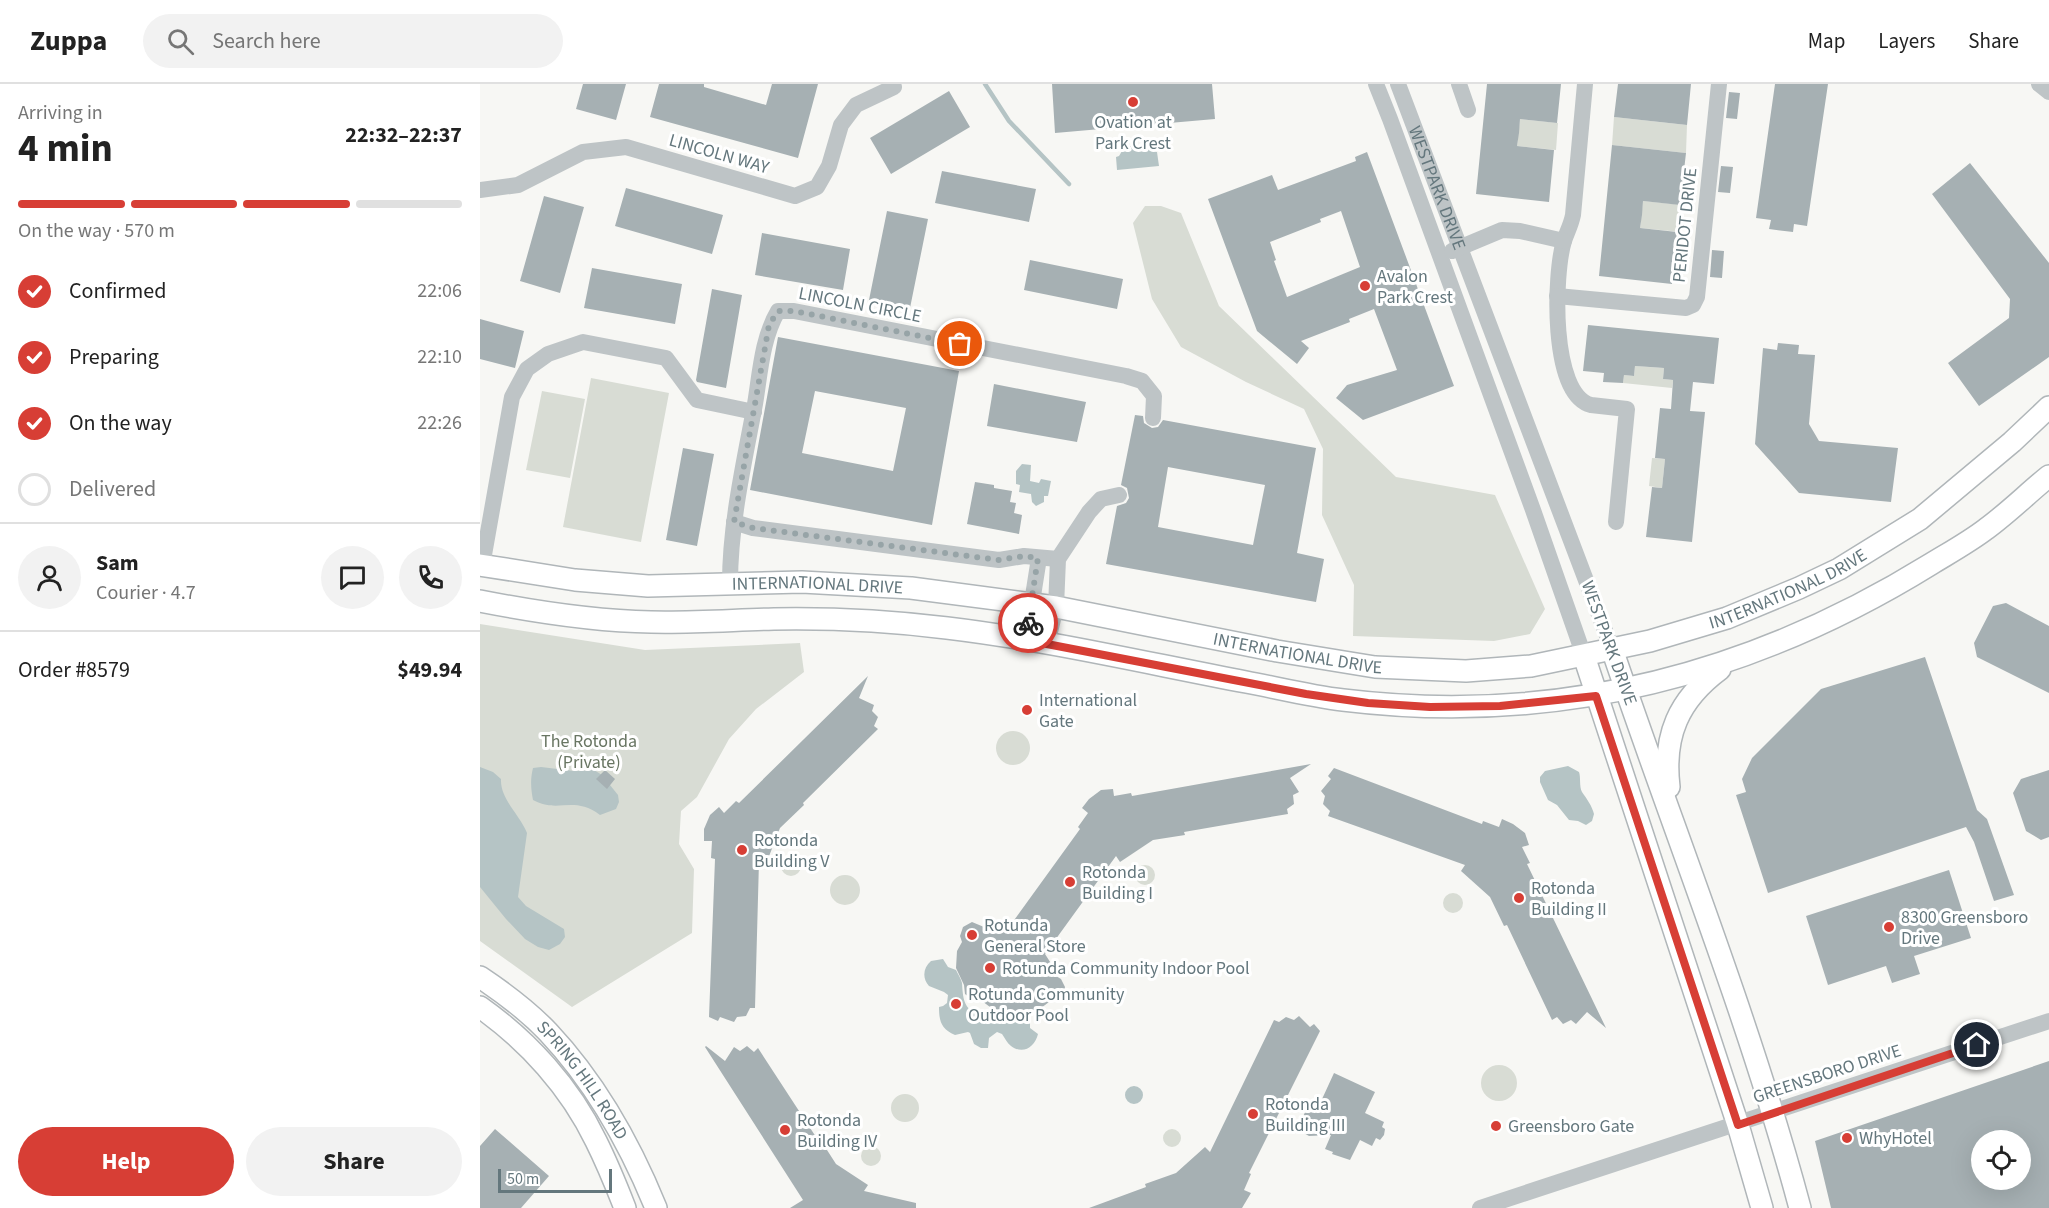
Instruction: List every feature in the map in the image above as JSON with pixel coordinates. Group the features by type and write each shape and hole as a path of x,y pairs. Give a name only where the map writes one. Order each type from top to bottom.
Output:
{"main road":[{"name":"INTERNATIONAL DRIVE","path":"481,566 607,583 678,586 802,582 873,585 1056,607 1277,651 1375,667 1442,670 1531,666 1659,639 1727,618 1839,569 1929,512 2012,442 2049,407"},
{"name":"INTERNATIONAL DRIVE","path":"480,601 526,610 648,622 776,619 905,623 1026,640 1306,694 1368,703 1430,707 1500,706 1596,696 1699,672 1813,628 1900,583 1989,528 2047,476"},
{"name":"WESTPARK DRIVE","path":"1612,649 1709,921 1772,1113 1800,1208"},
{"name":"WESTPARK DRIVE","path":"1584,656 1738,1125 1762,1208"},
{"path":"1672,818 1667,756 1675,722 1696,691 1709,677 1731,661"},
{"name":"SPRING HILL ROAD","path":"480,977 523,1009 569,1056 611,1116 640,1170 656,1208"},
{"name":"SPRING HILL ROAD","path":"480,1007 521,1039 564,1088 596,1140 625,1208"}],"street":[{"name":"LINCOLN WAY","path":"480,190 518,185 583,152 626,147 795,196 817,187 829,166 841,125 855,105 894,87 892,84"},
{"name":"WESTPARK DRIVE","path":"1376,84 1441,256 1584,656"},
{"name":"WESTPARK DRIVE","path":"1398,84 1612,649"},
{"path":"1459,84 1468,110"},
{"path":"1585,84 1573,215 1564,241 1557,296 1557,325 1559,346 1573,390 1586,404 1627,409 1616,522"},
{"name":"PERIDOT DRIVE","path":"1557,296 1686,308 1693,305 1697,297 1719,84"},
{"path":"2039,84 2049,92"},
{"path":"1441,256 1502,230 1520,231 1564,241"},
{"name":"LINCOLN CIRCLE","path":"730,583 734,522 769,325 778,311 794,311 1126,376 1142,381 1154,396 1153,418"},
{"path":"481,566 512,397 527,369 548,354 583,342 666,358 697,400 754,412"},
{"path":"1047,644 1056,607 1058,559 1089,512 1101,499 1119,495"},
{"path":"734,522 753,528 999,560 1024,556 1058,559"},
{"path":"1026,640 1038,558"},
{"name":"GREENSBORO DRIVE","path":"1480,1208 2049,1021"}],"green space":[{"path":"1614,117 1687,125 1686,153 1612,145"},
{"path":"1520,119 1558,123 1556,150 1517,146"},
{"path":"1643,201 1683,205 1681,232 1640,228"},
{"path":"1145,206 1161,206 1181,213 1219,306 1396,477 1495,495 1545,609 1530,634 1494,641 1353,636 1354,585 1322,515 1323,449 1304,409 1246,382 1181,347 1152,299 1133,223"},
{"path":"1635,366 1664,368 1663,379 1673,380 1672,388 1623,383 1624,375 1634,376"},
{"path":"591,378 669,393 641,542 563,527"},
{"path":"542,391 585,399 570,478 526,470"},
{"path":"1652,458 1665,459 1662,488 1649,486"},
{"name":"The Rotonda (Private)","path":"480,624 645,650 800,643 804,672 756,709 729,739 697,797 681,811 679,844 694,869 692,933 572,1007 480,941"},
{"path":"1013,731 1025,736 1030,748 1025,760 1013,765 1001,760 996,748 1001,736"},
{"path":"791,856 798,859 801,866 798,873 791,876 784,873 781,866 784,859"},
{"path":"1145,865 1152,868 1155,875 1152,882 1145,885 1138,882 1135,875 1138,868"},
{"path":"845,875 851,876 859,884 859,896 851,904 845,905 839,904 831,896 830,890 831,884 839,876"},
{"path":"1453,893 1460,896 1463,903 1460,910 1453,913 1446,910 1443,903 1446,896"},
{"path":"1499,1065 1511,1071 1517,1083 1511,1095 1499,1101 1487,1095 1481,1083 1487,1071"},
{"path":"905,1094 915,1098 919,1108 915,1118 905,1122 895,1118 891,1108 895,1098"},
{"path":"1168,1129 1176,1129 1181,1134 1179,1145 1168,1147 1163,1142 1163,1134"},
{"path":"871,1146 878,1149 881,1156 878,1163 871,1166 864,1163 861,1156 864,1149"}],"shaded area":[{"path":"1131,146 1142,146 1157,152 1159,166 1117,170 1116,157"},
{"path":"1022,464 1031,465 1030,481 1039,483 1041,479 1051,481 1048,496 1044,496 1044,502 1036,506 1032,502 1031,494 1019,492 1020,485 1016,484 1016,471"},
{"path":"1568,766 1579,772 1581,790 1594,814 1592,821 1586,825 1569,820 1557,805 1548,800 1540,782 1540,777 1545,771"},
{"path":"480,767 493,772 501,779 507,800 527,833 518,897 526,906 564,929 565,937 560,944 549,950 538,947 525,939 480,887"},
{"path":"533,768 574,771 594,770 602,775 618,795 619,802 616,809 600,815 582,806 550,805 533,800 531,777"},
{"name":"Rotunda Community Outdoor Pool","path":"943,959 948,967 956,970 962,983 965,1002 970,1009 981,1016 995,1016 1008,1022 1019,1018 1030,1020 1030,1028 1038,1034 1034,1043 1024,1050 1015,1049 1002,1034 997,1032 989,1038 988,1048 981,1048 974,1044 970,1033 955,1035 947,1030 940,1020 939,1007 947,1003 948,995 929,986 924,976 926,967 931,961"},
{"path":"1134,1086 1140,1089 1143,1095 1140,1101 1134,1104 1128,1101 1125,1095 1128,1089"}],"building":[{"path":"583,84 626,84 616,120 576,109"},
{"path":"659,84 704,84 704,87 766,105 772,84 818,84 798,158 650,117"},
{"name":"Ovation at Park Crest","path":"1052,84 1212,84 1215,119 1055,133"},
{"path":"1487,84 1561,84 1557,123 1520,119 1517,146 1554,150 1549,202 1476,194"},
{"path":"1618,84 1691,84 1687,125 1614,117"},
{"path":"1775,84 1828,84 1807,226 1794,224 1793,232 1769,229 1771,220 1756,218"},
{"path":"949,91 970,127 891,174 870,138"},
{"path":"1729,92 1740,93 1737,119 1726,118"},
{"path":"1612,145 1686,153 1680,205 1643,201 1640,228 1677,232 1672,284 1599,276"},
{"name":"Avalon Park Crest","path":"1367,152 1454,386 1363,420 1336,398 1347,385 1397,370 1374,309 1349,319 1350,322 1301,341 1309,348 1297,364 1257,331 1208,199 1272,175 1278,190 1356,161 1355,157","holes":["1341,211 1360,267 1287,297 1270,242 1321,222 1320,219"]},
{"path":"1970,163 2049,263 2049,357 1979,406 1948,363 2009,318 2010,299 1932,194"},
{"path":"1721,166 1733,167 1730,193 1718,192"},
{"path":"942,171 1036,189 1029,222 935,203"},
{"path":"626,188 723,215 712,254 615,226"},
{"path":"544,196 584,207 560,293 520,281"},
{"path":"887,211 928,219 910,308 869,300"},
{"path":"762,233 850,249 843,290 755,275"},
{"path":"1712,250 1724,251 1722,278 1710,277"},
{"path":"1030,260 1123,279 1117,309 1024,290"},
{"path":"592,268 682,284 675,324 584,308"},
{"path":"712,289 742,295 726,388 696,380"},
{"path":"480,319 524,331 515,368 480,359"},
{"path":"1588,325 1719,338 1714,384 1693,382 1690,411 1705,412 1692,542 1646,537 1652,487 1662,488 1665,459 1655,458 1660,408 1671,409 1673,380 1663,379 1664,368 1635,366 1634,376 1624,375 1623,383 1603,382 1604,373 1583,371"},
{"path":"778,337 959,371 932,525 750,490","holes":["815,391 906,408 893,471 802,453"]},
{"path":"1778,343 1799,345 1798,354 1815,355 1809,424 1819,441 1898,448 1891,502 1799,493 1755,444 1763,348 1777,350"},
{"path":"994,384 1086,402 1077,442 987,426"},
{"path":"1135,415 1143,416 1144,423 1152,428 1158,427 1163,420 1316,448 1297,553 1324,559 1316,602 1106,564 1117,506 1126,503 1129,498 1127,488 1121,485","holes":["1168,467 1265,485 1253,545 1158,527"]},
{"path":"683,448 714,454 697,546 666,540"},
{"path":"975,482 1012,491 1010,502 1016,503 1014,513 1022,515 1019,534 967,524"},
{"path":"2006,603 2049,626 2049,693 1977,657 1974,643 1993,606"},
{"path":"1925,657 1977,810 1987,819 2014,895 1994,901 1974,842 1966,827 1768,893 1736,795 1746,792 1742,779 1752,758 1821,689"},
{"name":"Rotonda Building V","path":"868,676 859,698 874,705 872,711 878,717 874,726 878,729 780,828 766,864 759,861 755,1008 750,1008 746,1016 737,1017 734,1022 720,1017 718,1021 709,1017 715,859 711,858 712,841 704,841 704,829 710,815 719,807 724,813 736,801 739,803"},
{"name":"Rotonda Building I","path":"1311,764 1290,778 1299,792 1293,795 1294,804 1287,809 1288,814 1184,832 1185,835 1153,840 1120,862 1116,856 1045,954 1056,976 1061,979 1065,987 1060,1000 1049,1002 1037,1011 1026,1015 999,1016 978,998 965,994 964,985 956,968 957,951 962,942 960,936 963,927 972,922 984,927 999,927 1007,930 1080,829 1078,827 1088,813 1082,808 1101,790 1113,789 1114,796 1131,793 1132,796"},
{"name":"Rotonda Building II","path":"1334,768 1482,824 1483,821 1499,827 1502,819 1525,833 1529,845 1522,847 1530,863 1527,864 1606,1028 1587,1012 1576,1024 1571,1020 1563,1024 1557,1017 1552,1020 1507,925 1504,926 1490,897 1461,871 1465,865 1328,816 1330,811 1323,804 1325,796 1321,791 1331,779 1328,776"},
{"path":"605,770 615,779 607,789 596,779"},
{"path":"2049,770 2049,837 2041,840 2026,831 2013,793 2021,779"},
{"name":"8300 Greensboro Drive","path":"1949,870 1971,938 1914,956 1920,974 1892,983 1886,966 1828,985 1806,916"},
{"name":"Rotonda Building III","path":"1299,1016 1310,1027 1314,1024 1320,1031 1249,1173 1251,1174 1244,1190 1251,1193 1242,1208 1089,1208 1176,1173 1205,1147 1210,1152 1274,1020 1279,1022 1286,1017 1294,1020"},
{"name":"Rotonda Building IV","path":"706,1046 725,1061 734,1047 740,1051 747,1046 754,1052 758,1048 836,1164 868,1185 864,1191 916,1203 916,1208 790,1208 803,1200"},
{"path":"2049,1061 2049,1208 1831,1208 1815,1141"},
{"path":"1334,1073 1375,1092 1365,1113 1384,1122 1382,1127 1385,1129 1384,1135 1380,1140 1376,1138 1372,1146 1360,1140 1350,1160 1325,1149 1331,1135 1309,1136 1302,1132 1305,1128 1299,1125 1308,1106 1317,1110"},
{"path":"495,1129 549,1176 521,1208 480,1208 480,1146"}],"waterway":[{"path":"985,84 1009,121 1069,184"}],"way so far":[{"path":"960,344 794,311 778,311 769,325 734,522 753,528 999,560 1024,556 1038,558 1028,623"}],"place":[{"name":"Ovation at Park Crest","path":"1133,102"},
{"name":"Avalon Park Crest","path":"1365,286"},
{"name":"International Gate","path":"1027,710"},
{"name":"Rotonda Building V","path":"742,850"},
{"name":"Rotonda Building I","path":"1070,882"},
{"name":"Rotonda Building II","path":"1519,898"},
{"name":"8300 Greensboro Drive","path":"1889,927"},
{"name":"Rotunda General Store","path":"972,935"},
{"name":"Rotunda Community Indoor Pool","path":"990,968"},
{"name":"Rotunda Community Outdoor Pool","path":"956,1004"},
{"name":"Rotonda Building III","path":"1253,1114"},
{"name":"Greensboro Gate","path":"1496,1126"},
{"name":"Rotonda Building IV","path":"785,1130"},
{"name":"WhyHotel","path":"1847,1138"}],"route":[{"path":"1028,623 1026,640 1336,699 1398,705 1462,707 1500,706 1596,696 1738,1125 1977,1045"}]}
